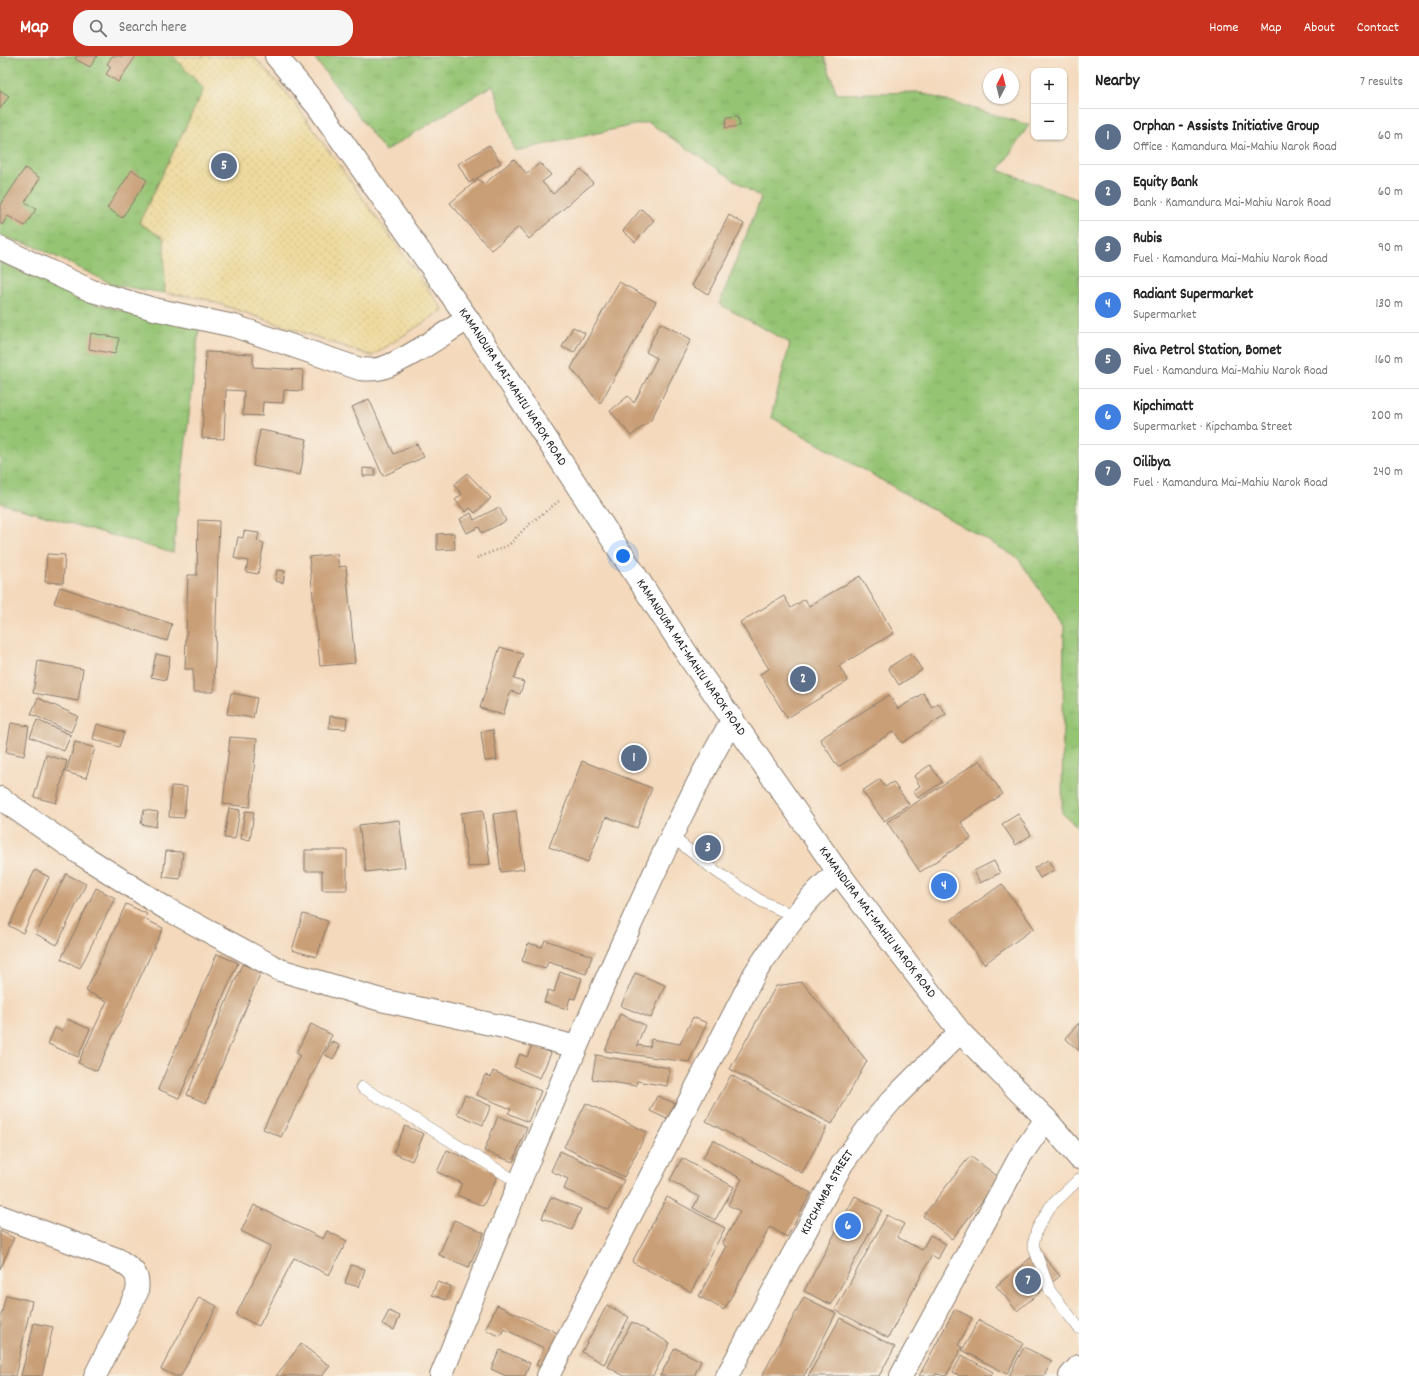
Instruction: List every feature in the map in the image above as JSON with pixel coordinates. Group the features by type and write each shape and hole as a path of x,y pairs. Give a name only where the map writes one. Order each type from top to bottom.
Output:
{"main road":[{"name":"KAMANDURA MAI-MAHIU NAROK ROAD","path":"276,56 318,107 468,319 693,663 838,872 960,1032 1046,1119 1079,1158"},
{"path":"0,248 92,291 154,309 234,326 360,369 372,370 384,368 401,360 468,319"},
{"path":"441,1376 519,1182 576,1047 671,836 710,758 733,719"},
{"path":"0,798 82,855 167,909 280,970 381,1000 504,1027 576,1047"},
{"path":"548,1376 756,973 794,916 816,890 838,872"},
{"name":"KIPCHAMBA STREET","path":"727,1376 842,1164 868,1128 891,1101 960,1032"},
{"path":"901,1376 1018,1162 1046,1119"},
{"path":"0,1216 117,1259 134,1271 138,1282 137,1292 95,1376"},
{"path":"1070,1376 1079,1366"}],"lane":[{"path":"671,836 717,872 754,897 794,916"},
{"path":"362,1087 519,1182"},
{"path":"1079,1179 1050,1207 1037,1229 1034,1245 1050,1291 1079,1328"}],"path":[{"path":"477,558 510,545 527,526 578,486"}],"green space":[{"path":"0,56 173,56 204,89 139,223 164,238 165,293 114,285 34,246 0,236"},
{"path":"313,56 824,56 837,94 918,92 1029,125 999,170 1079,200 1079,828 1062,813 1064,626 1018,558 771,417 790,343 719,304 761,198 648,122 515,151 493,85 385,151"},
{"path":"0,261 92,303 199,329 173,553 0,503"}],"sand":[{"path":"173,56 253,56 288,94 443,310 372,356 202,298 165,293 164,238 139,223 204,89"}],"building":[{"path":"77,56 97,56 90,67 75,59"},
{"path":"112,56 136,56 118,82 106,74 111,67 107,64"},
{"path":"0,90 9,96 0,109"},
{"path":"738,116 740,126 725,128 727,117"},
{"path":"489,145 501,163 469,183 458,164"},
{"path":"514,159 527,174 540,163 551,175 542,182 553,194 581,169 593,183 529,239 519,227 491,250 450,203 478,179 484,184"},
{"path":"25,168 40,178 25,202 36,209 25,226 8,216 2,225 0,223 0,206"},
{"path":"132,170 147,180 122,218 107,208"},
{"path":"641,209 654,220 635,242 623,231"},
{"path":"729,215 744,224 708,294 692,286"},
{"path":"619,282 656,302 600,404 571,368"},
{"path":"660,323 691,339 651,420 631,436 610,411 628,396 634,403 657,358 646,352"},
{"path":"573,327 585,333 574,353 562,347"},
{"path":"91,333 119,338 115,354 89,349"},
{"path":"206,352 253,354 253,367 303,370 302,391 284,390 283,403 263,402 262,416 243,415 244,391 226,390 224,439 202,438"},
{"path":"369,399 394,454 417,444 424,457 383,476 352,407"},
{"path":"260,430 307,439 300,475 253,466"},
{"path":"363,468 375,469 375,476 363,476"},
{"path":"467,473 491,498 475,513 470,508 466,512 455,500 462,494 454,485"},
{"path":"499,507 506,521 482,533 479,527 467,533 460,519 471,513 474,520"},
{"path":"198,520 219,521 214,692 193,692 193,669 185,669 188,575 197,575"},
{"path":"244,531 259,533 257,541 264,543 258,574 246,572 248,561 234,558 238,537 243,538"},
{"path":"454,533 455,549 437,550 437,534"},
{"path":"47,554 65,555 63,583 45,582"},
{"path":"337,554 339,567 346,566 355,663 320,666 309,557"},
{"path":"277,570 285,571 283,583 275,581"},
{"path":"860,576 894,633 839,666 848,681 787,718 760,674 769,669 740,622 784,596 791,608 805,599 809,606"},
{"path":"60,587 172,624 167,641 54,603"},
{"path":"500,647 523,654 514,679 524,682 520,694 511,691 503,715 480,708"},
{"path":"911,653 922,670 899,685 888,668"},
{"path":"156,654 170,657 166,680 151,677"},
{"path":"38,661 83,669 78,701 33,693"},
{"path":"231,693 257,698 253,718 227,714"},
{"path":"923,693 932,707 938,703 946,714 902,743 894,731 838,767 820,739 889,695 898,709"},
{"path":"38,698 78,716 71,732 31,714"},
{"path":"330,716 347,718 346,729 329,728"},
{"path":"37,720 71,735 64,751 30,737"},
{"path":"11,723 29,726 24,756 6,752"},
{"path":"97,724 124,732 119,747 93,739"},
{"path":"493,730 497,760 485,761 481,732"},
{"path":"230,737 257,739 250,807 223,804"},
{"path":"75,742 95,748 86,778 66,772"},
{"path":"46,755 67,761 56,803 34,797"},
{"path":"980,760 1003,794 961,822 971,838 920,872 887,822"},
{"path":"582,761 652,788 637,828 606,817 588,862 549,847"},
{"path":"930,765 942,782 918,798 913,791 920,786 914,776"},
{"path":"880,779 885,787 893,782 909,804 884,821 862,791"},
{"path":"171,786 187,787 184,818 169,817"},
{"path":"229,808 240,810 235,839 224,838"},
{"path":"144,810 158,812 156,827 141,824"},
{"path":"483,810 490,864 468,867 461,813"},
{"path":"245,811 254,812 250,840 241,839"},
{"path":"516,811 524,869 501,872 493,814"},
{"path":"1018,814 1031,835 1016,845 1002,824"},
{"path":"399,820 405,867 366,872 359,825"},
{"path":"305,850 347,850 347,890 322,890 322,871 305,871"},
{"path":"166,851 183,852 180,879 163,877"},
{"path":"1048,860 1054,870 1040,878 1034,868"},
{"path":"994,861 1000,873 980,883 974,871"},
{"path":"35,870 49,877 23,933 9,926"},
{"path":"66,874 86,884 57,945 36,934"},
{"path":"1002,884 1034,928 984,964 952,919"},
{"path":"96,888 115,898 80,968 61,959"},
{"path":"126,904 147,914 144,919 163,928 97,1071 78,1063 107,1001 86,991"},
{"path":"303,914 328,921 317,957 292,950"},
{"path":"545,940 592,956 586,974 548,962 545,969 522,961 528,943 542,947"},
{"path":"217,954 238,963 179,1098 158,1089"},
{"path":"242,964 261,972 206,1103 187,1095"},
{"path":"560,972 582,978 575,999 570,998 567,1009 544,1002 548,990 554,992"},
{"path":"635,973 665,985 651,1018 621,1006"},
{"path":"802,982 867,1061 832,1124 730,1069 776,986"},
{"path":"620,1014 645,1025 637,1045 650,1047 651,1039 680,1044 693,1017 707,1023 689,1062 605,1051"},
{"path":"67,1019 90,1029 78,1057 48,1044 55,1028 62,1031"},
{"path":"1079,1023 1079,1051 1065,1038"},
{"path":"311,1024 332,1035 281,1137 263,1129 300,1055 296,1053"},
{"path":"332,1041 340,1046 333,1059 324,1054"},
{"path":"532,1045 551,1053 540,1078 514,1067 520,1054 527,1057"},
{"path":"596,1055 670,1068 667,1086 637,1081 636,1086 592,1079"},
{"path":"493,1071 541,1091 528,1122 508,1113 511,1109 477,1095 485,1075 491,1077"},
{"path":"731,1075 827,1127 802,1173 706,1121"},
{"path":"465,1095 491,1106 483,1125 457,1114"},
{"path":"657,1096 675,1103 667,1119 650,1111"},
{"path":"586,1103 647,1132 624,1177 564,1147"},
{"path":"498,1116 527,1127 513,1162 484,1151"},
{"path":"405,1126 424,1134 412,1161 393,1153"},
{"path":"713,1140 811,1193 787,1237 770,1227 724,1310 699,1296 726,1246 722,1244 740,1211 728,1205 742,1179 703,1158"},
{"path":"447,1150 499,1173 483,1206 457,1195 462,1183 437,1172"},
{"path":"560,1151 624,1180 609,1210 564,1189 568,1179 551,1171"},
{"path":"970,1156 1000,1178 952,1239 923,1216"},
{"path":"682,1158 734,1187 715,1220 693,1208 699,1197 670,1180"},
{"path":"855,1196 882,1210 831,1305 804,1291"},
{"path":"551,1197 581,1209 572,1230 542,1218"},
{"path":"667,1197 725,1228 691,1292 632,1262"},
{"path":"254,1205 323,1239 327,1231 347,1241 329,1275 294,1258 259,1326 236,1315 271,1246 241,1231"},
{"path":"887,1215 904,1224 897,1237 922,1250 930,1235 946,1244 938,1259 932,1255 888,1338 835,1310"},
{"path":"454,1220 484,1233 469,1267 439,1255"},
{"path":"0,1231 14,1238 0,1269"},
{"path":"1039,1251 1060,1276 1017,1311 996,1286"},
{"path":"351,1265 365,1269 359,1287 345,1283"},
{"path":"437,1282 451,1286 446,1300 432,1295"},
{"path":"6,1295 32,1301 15,1376 0,1376 0,1320"},
{"path":"199,1297 217,1306 181,1376 175,1376 161,1369"},
{"path":"804,1297 836,1313 804,1376 762,1376"},
{"path":"497,1305 562,1335 546,1369 536,1365 544,1348 504,1329 500,1336 485,1330"},
{"path":"607,1305 629,1317 604,1364 582,1352"},
{"path":"955,1309 972,1318 958,1345 962,1347 946,1376 936,1374 935,1376 919,1376"},
{"path":"389,1311 400,1316 394,1330 382,1324"},
{"path":"840,1318 895,1347 879,1376 808,1376"},
{"path":"979,1320 1023,1343 1007,1374 962,1350"},
{"path":"632,1322 670,1343 653,1376 624,1376 608,1367"},
{"path":"34,1323 53,1327 42,1376 21,1376"},
{"path":"301,1344 330,1366 322,1376 276,1376"},
{"path":"1024,1347 1052,1361 1044,1376 1009,1376"},
{"path":"675,1348 701,1361 694,1376 660,1376"},
{"path":"500,1350 530,1363 525,1376 506,1376 491,1369"},
{"path":"962,1355 993,1372 991,1376 960,1376 953,1372"}],"place":[{"name":"Riva Petrol Station, Bomet","path":"224,166"},
{"name":"Equity Bank","path":"803,679"},
{"name":"Orphan - Assists Initiative Group","path":"634,758"},
{"name":"Rubis","path":"708,848"},
{"name":"Radiant Supermarket","path":"944,886"},
{"name":"Kipchimatt","path":"848,1226"},
{"name":"Oilibya","path":"1028,1281"}]}
